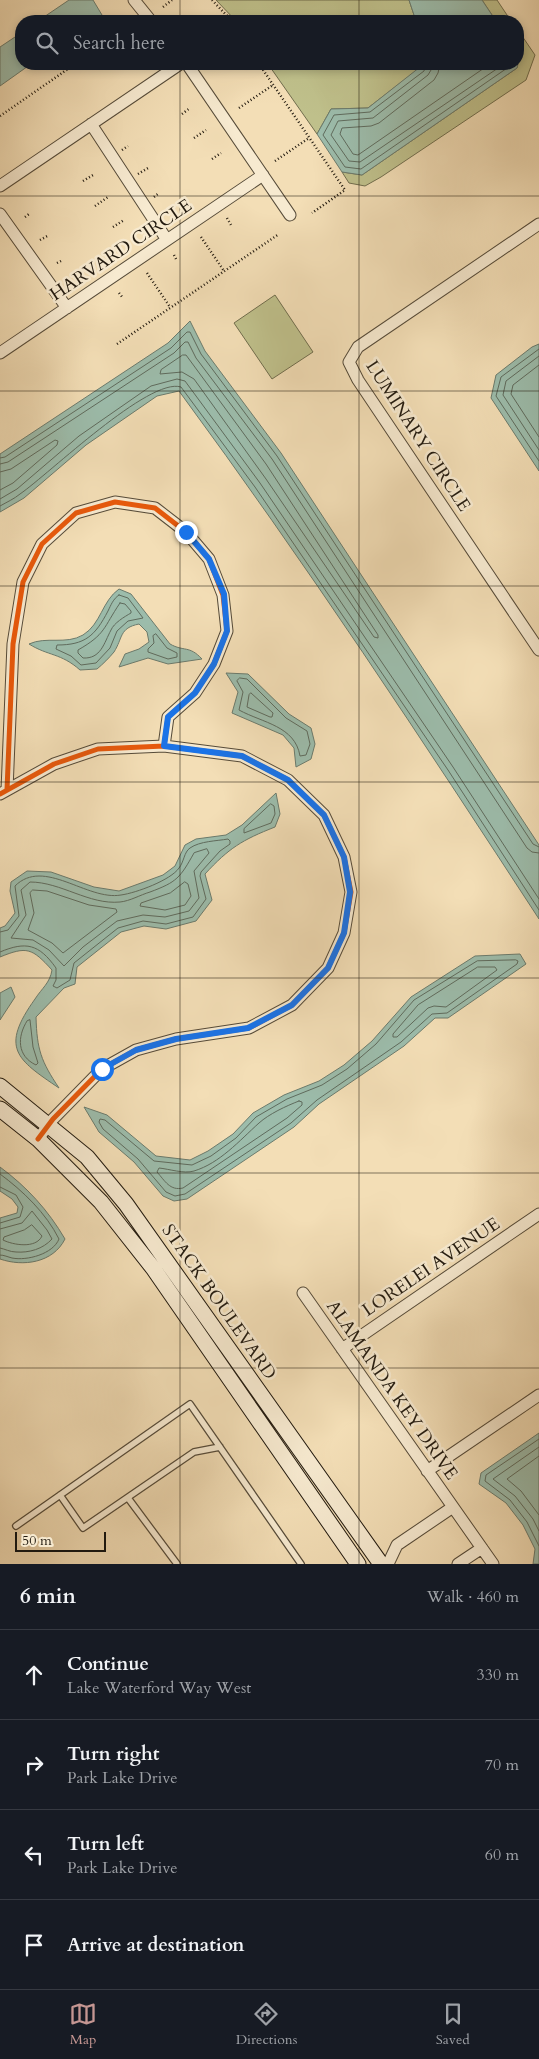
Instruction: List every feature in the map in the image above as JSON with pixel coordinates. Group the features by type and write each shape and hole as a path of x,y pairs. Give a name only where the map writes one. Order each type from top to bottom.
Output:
{"street":[{"path":"134,0 145,15"},
{"path":"138,0 147,15"},
{"path":"0,186 171,70"},
{"path":"191,70 290,215"},
{"path":"91,124 167,240"},
{"name":"HARVARD CIRCLE","path":"0,354 263,175"},
{"path":"0,214 67,308"},
{"name":"LUMINARY CIRCLE","path":"539,224 358,346 349,362 358,380 539,650"},
{"path":"4,792 13,644 23,582 42,544 76,513 115,502 154,508 186,532 209,559 224,594 227,631 214,664 195,693 168,717 164,746"},
{"path":"4,792 54,764 98,749 164,746 242,756 288,780 324,815 344,857 350,892 344,933 328,968 292,1005 248,1028 176,1039 136,1050 102,1069 48,1124 38,1139"},
{"name":"STACK BOULEVARD","path":"0,1086 87,1158 126,1204 381,1564"},
{"name":"STACK BOULEVARD","path":"0,1110 38,1139 101,1202 153,1268 358,1564"},
{"name":"LORELEI AVENUE","path":"342,1349 539,1214"},
{"name":"ALAMANDA KEY DRIVE","path":"303,1293 493,1564"},
{"path":"428,1471 539,1395"},
{"name":"ALAMANDA KEY DRIVE","path":"388,1564 397,1546 453,1507"},
{"path":"458,1564 482,1548"}],"lane":[{"path":"16,1526 190,1404 301,1564"},
{"path":"60,1495 83,1528 194,1452 220,1447"},
{"path":"128,1498 177,1564"}],"path":[{"path":"164,7 172,0"},
{"path":"212,0 226,15"},
{"path":"0,116 66,70"},
{"path":"263,70 345,190 312,213"},
{"path":"239,108 273,85"},
{"path":"182,114 190,108"},
{"path":"194,138 206,130"},
{"path":"275,161 309,138"},
{"path":"122,150 128,146"},
{"path":"212,159 221,153"},
{"path":"138,174 148,168"},
{"path":"83,181 93,175"},
{"path":"154,197 159,193"},
{"path":"95,206 108,197"},
{"path":"25,217 29,214"},
{"path":"227,218 231,225"},
{"path":"113,227 124,220"},
{"path":"116,344 279,234"},
{"path":"40,240 49,235"},
{"path":"201,236 224,272"},
{"path":"174,255 177,261"},
{"path":"56,263 61,261"},
{"path":"147,274 170,308"},
{"path":"119,293 123,298"}],"green space":[{"path":"216,0 409,0 414,15 230,15"},
{"path":"482,0 497,0 507,15 492,15"},
{"path":"524,39 535,55 526,80 365,186 349,183 342,172 362,175 514,70 524,70"},
{"path":"272,70 417,70 368,108 331,109 317,134"},
{"path":"275,295 313,352 272,379 234,323"}],"water":[{"path":"69,0 93,0 102,15 47,15"},
{"path":"409,0 482,0 492,15 414,15"},
{"path":"15,37 15,70 23,70 0,86 0,47"},
{"path":"416,70 514,70 362,175 342,172 317,134 331,109 368,108"},
{"path":"190,321 205,351 281,453 539,845 539,919 318,586 179,391 157,396 86,445 24,498 0,512 0,454 168,343"},
{"path":"539,344 539,471 491,398 496,375 532,347"},
{"path":"119,589 131,594 170,644 190,650 202,659 168,664 148,658 119,667 125,654 139,649 149,642 147,632 139,624 128,628 122,634 114,652 97,669 80,670 67,660 29,644 42,641 70,640 83,635 94,625 113,594"},
{"path":"226,673 248,674 289,714 311,728 315,744 311,759 296,767 294,748 283,735 232,713 238,692"},
{"path":"276,793 280,814 275,827 237,846 221,858 205,874 212,900 196,921 166,929 144,926 121,932 77,967 75,984 64,988 36,1017 37,1038 41,1055 59,1088 32,1069 23,1060 18,1051 16,1041 18,1030 24,1016 48,982 52,970 39,957 29,951 17,951 0,957 0,928 5,926 15,913 10,891 11,882 27,871 51,872 94,887 119,891 163,875 175,866 185,845 196,839 226,835 242,825"},
{"path":"520,954 526,964 448,1018 435,1018 404,1046 319,1104 294,1127 187,1199 174,1201 163,1196 134,1162 99,1132 84,1107 107,1115 156,1156 190,1160 208,1151 233,1134 253,1113 284,1095 319,1081 344,1065 372,1041 411,997 475,956"},
{"path":"11,987 15,997 0,1020 0,993"},
{"path":"0,1167 36,1200 65,1239 60,1247 45,1258 28,1263 0,1259 0,1218 17,1213 18,1207 12,1199 0,1191"},
{"path":"539,1433 539,1564 533,1564 535,1549 523,1525 506,1503 479,1484 481,1473"}],"cycle path":[{"path":"7,790 13,644 23,582 42,544 76,513 115,502 155,508 186,532 209,559 223,595 227,631 214,664 195,693 168,717 164,746"},
{"path":"0,794 54,764 98,749 164,746 242,756 288,780 324,815 344,857 351,892 344,933 328,968 292,1005 249,1028 176,1039 136,1050 102,1069 53,1119 38,1139"}],"route":[{"path":"102,1069 136,1050 176,1039 248,1028 292,1005 328,968 344,933 350,892 344,857 324,815 288,780 242,756 164,746 168,717 195,693 214,664 227,631 224,594 209,559 186,532"}]}
